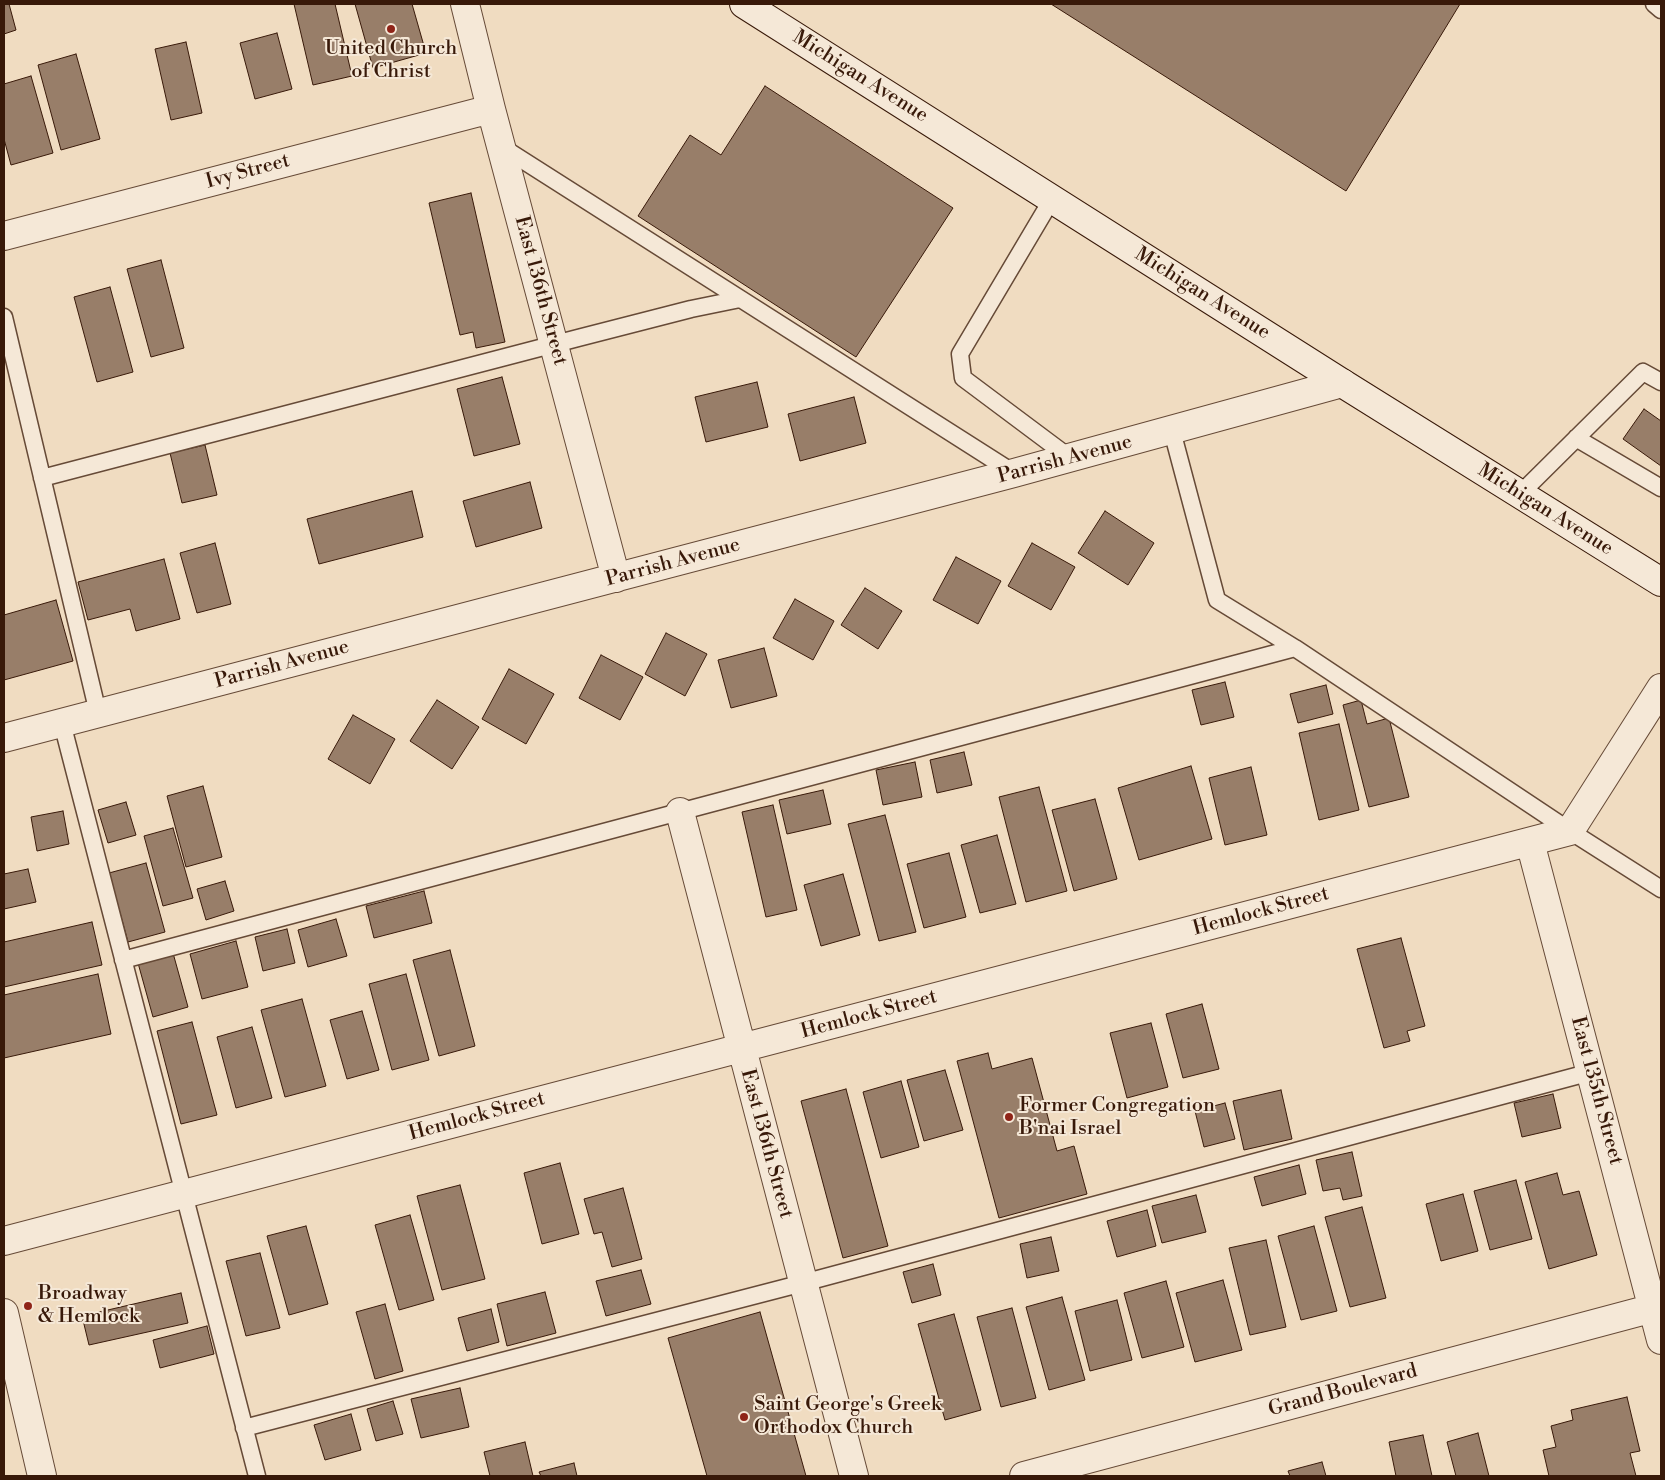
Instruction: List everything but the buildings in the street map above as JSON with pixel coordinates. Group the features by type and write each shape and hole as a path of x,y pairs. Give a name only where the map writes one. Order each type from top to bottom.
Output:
{"street":[{"name":"East 136th Street","path":"465,4 616,578"},
{"name":"Michigan Avenue","path":"744,4 1342,383 1661,582"},
{"name":"Ivy Street","path":"4,236 492,109"},
{"name":"Parrish Avenue","path":"4,738 1014,474 1342,383"},
{"path":"1570,831 1661,688"},
{"name":"East 136th Street","path":"680,812 854,1476"},
{"name":"Hemlock Street","path":"4,1240 1570,831"},
{"name":"East 135th Street","path":"1530,842 1591,1072 1657,1307 1661,1340"},
{"name":"Grand Boulevard","path":"1024,1476 1657,1307"},
{"path":"4,1313 42,1476"}],"lane":[{"path":"1654,4 1661,10"},
{"path":"502,147 1014,474"},
{"path":"1052,199 960,354 963,378 1070,458"},
{"path":"42,478 690,309 740,299"},
{"path":"4,317 98,713"},
{"path":"1520,494 1642,372 1661,382"},
{"path":"1172,431 1217,600 1295,648 1570,831 1661,889"},
{"path":"1576,438 1661,488"},
{"path":"123,960 1295,648"},
{"path":"62,722 257,1476"},
{"path":"244,1428 803,1283 1591,1072"}],"place":[{"name":"United Church of Christ","path":"391,29"},
{"name":"Former Congregation B'nai Israel","path":"1009,1117"},
{"name":"Broadway & Hemlock","path":"28,1306"},
{"name":"Saint George's Greek Orthodox Church","path":"744,1417"}]}
